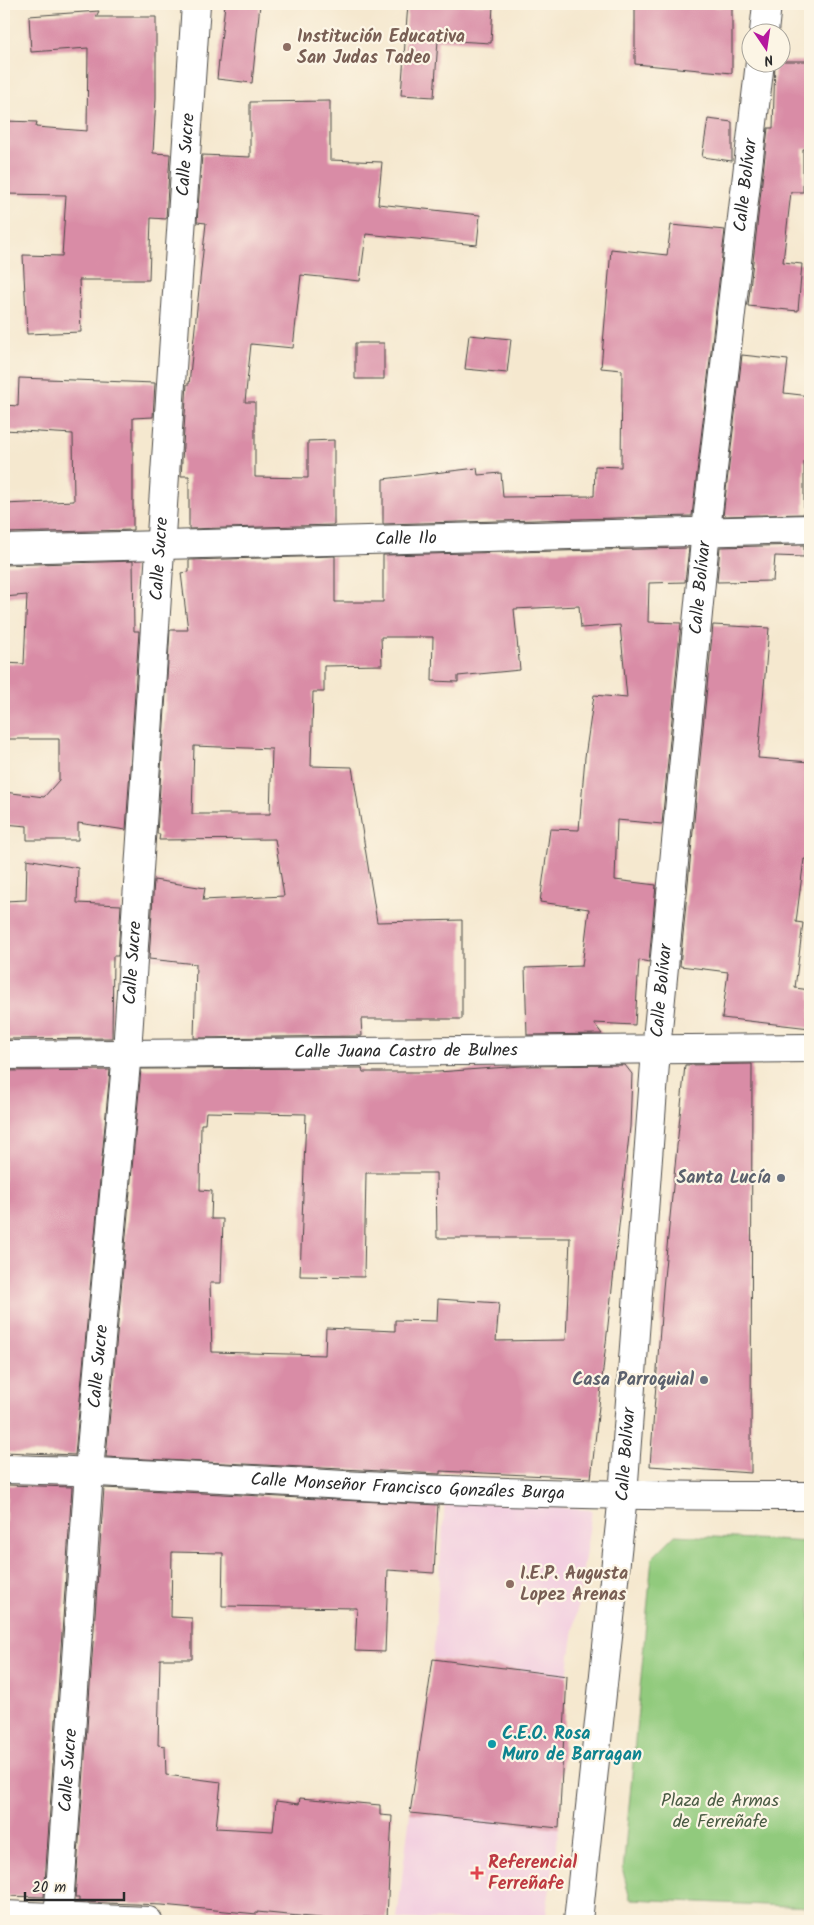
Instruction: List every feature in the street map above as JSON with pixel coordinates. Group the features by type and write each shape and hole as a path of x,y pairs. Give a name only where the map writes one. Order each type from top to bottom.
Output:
{"street":[{"name":"Calle Sucre","path":"59,1919 89,1471 127,1052 162,544 196,4"},
{"path":"765,22 767,4"},
{"name":"Calle Bolívar","path":"578,1921 623,1495 656,1050 706,530 759,72"},
{"name":"Calle Ilo","path":"4,549 706,530 810,529"},
{"name":"Calle Juana Castro de Bulnes","path":"4,1055 127,1052 810,1048"},
{"name":"Calle Monseñor Francisco Gonzáles Burga","path":"4,1469 89,1471 449,1490 623,1495 810,1496"},
{"path":"4,1915 59,1919 148,1921"}],"shaded area":[{"name":"I.E.P. Augusta Lopez Arenas","path":"445,1500 592,1510 567,1676 433,1658"},
{"name":"Referencial Ferreñafe","path":"410,1813 559,1828 545,1921 397,1919"}],"green space":[{"name":"Plaza de Armas de Ferreñafe","path":"675,1535 810,1542 810,1907 630,1899 623,1871 652,1558"}],"building":[{"path":"225,4 260,4 252,83 217,79"},
{"path":"408,4 493,5 491,43 438,40 434,97 401,95"},
{"path":"732,7 732,73 635,64 635,8"},
{"path":"99,11 96,17 156,17 156,98 153,153 170,154 166,219 151,218 149,280 79,280 81,332 27,334 23,255 62,256 66,195 4,194 4,121 37,122 36,127 87,131 88,48 31,52 29,16"},
{"path":"792,61 810,61 810,149 803,149 803,192 791,192 783,262 802,264 798,311 748,306 768,128 773,128 775,72 792,72"},
{"path":"330,101 330,160 382,162 378,204 480,215 477,245 366,234 360,281 301,275 293,348 251,344 245,402 255,402 255,477 308,478 308,441 334,440 334,525 189,529 189,476 181,476 187,384 189,384 206,223 197,222 202,155 250,157 250,102"},
{"path":"708,119 732,122 732,161 702,157"},
{"path":"671,225 725,230 692,516 383,524 383,479 477,468 478,475 501,473 503,497 594,496 595,466 621,467 622,370 601,368 611,249 667,255"},
{"path":"469,335 511,339 507,373 465,369"},
{"path":"355,343 384,343 384,379 355,379"},
{"path":"742,355 788,360 784,393 810,396 810,461 804,461 804,514 723,516"},
{"path":"19,378 155,383 153,417 133,418 133,530 4,533 4,504 74,501 73,434 4,430 4,405 18,406"},
{"path":"804,545 804,557 775,556 773,581 717,582 720,547"},
{"path":"689,548 685,582 649,583 648,622 681,623 662,824 617,820 615,880 656,885 649,962 639,960 635,1025 594,1023 602,1034 527,1035 525,968 582,966 589,909 540,902 550,829 579,830 585,757 594,695 627,698 620,625 581,628 579,606 514,609 520,670 458,676 458,682 432,681 433,637 381,637 382,665 324,666 324,692 313,692 311,766 352,767 377,922 462,920 462,1019 361,1019 362,1036 194,1038 196,964 149,959 154,880 205,888 203,900 284,896 275,839 159,840 160,834 157,834 170,630 188,630 181,573 189,572 189,560 335,556 335,602 383,602 383,555","holes":["194,746 272,749 270,814 192,814"]},
{"path":"133,561 134,631 139,631 126,830 78,823 78,840 27,840 27,826 4,824 4,792 44,797 59,780 59,739 4,739 4,663 24,664 27,595 4,597 4,565"},
{"path":"713,625 769,628 758,758 810,762 810,860 804,859 796,922 803,923 795,988 810,990 810,1028 722,1018 728,972 680,966"},
{"path":"27,859 78,868 77,903 121,905 118,956 113,956 112,1038 4,1039 4,901 26,900"},
{"path":"752,1064 751,1473 650,1466 663,1288 685,1065"},
{"path":"625,1065 632,1074 630,1127 591,1478 440,1471 440,1474 106,1457 141,1069 362,1068 363,1072 438,1072 522,1066","holes":["206,1112 306,1114 300,1276 364,1277 366,1173 436,1173 437,1238 570,1238 566,1340 496,1341 499,1303 438,1299 437,1321 395,1320 395,1331 326,1328 325,1355 212,1352 210,1283 221,1283 223,1219 211,1219 212,1191 200,1190 201,1124 205,1124"]},
{"path":"110,1070 75,1455 4,1452 4,1071"},
{"path":"7,1485 72,1487 44,1897 4,1896 4,1559"},
{"path":"104,1488 438,1505 434,1573 388,1570 385,1652 355,1651 357,1608 222,1606 223,1553 172,1552 171,1617 192,1618 192,1659 160,1659 158,1745 165,1746 166,1775 221,1782 216,1828 273,1831 276,1801 299,1804 300,1798 380,1805 380,1815 392,1816 387,1918 359,1917 359,1921 330,1921 330,1919 257,1912 257,1914 162,1905 79,1902 79,1898 75,1898"},
{"name":"C.E.O. Rosa Muro de Barragan","path":"433,1659 567,1676 559,1828 410,1813"}],"place":[{"name":"Institución Educativa San Judas Tadeo","path":"287,47"},
{"name":"Santa Lucía","path":"781,1178"},
{"name":"Casa Parroquial","path":"704,1380"},
{"name":"I.E.P. Augusta Lopez Arenas","path":"510,1584"},
{"name":"C.E.O. Rosa Muro de Barragan","path":"492,1744"},
{"name":"Referencial Ferreñafe","path":"477,1873"}]}
